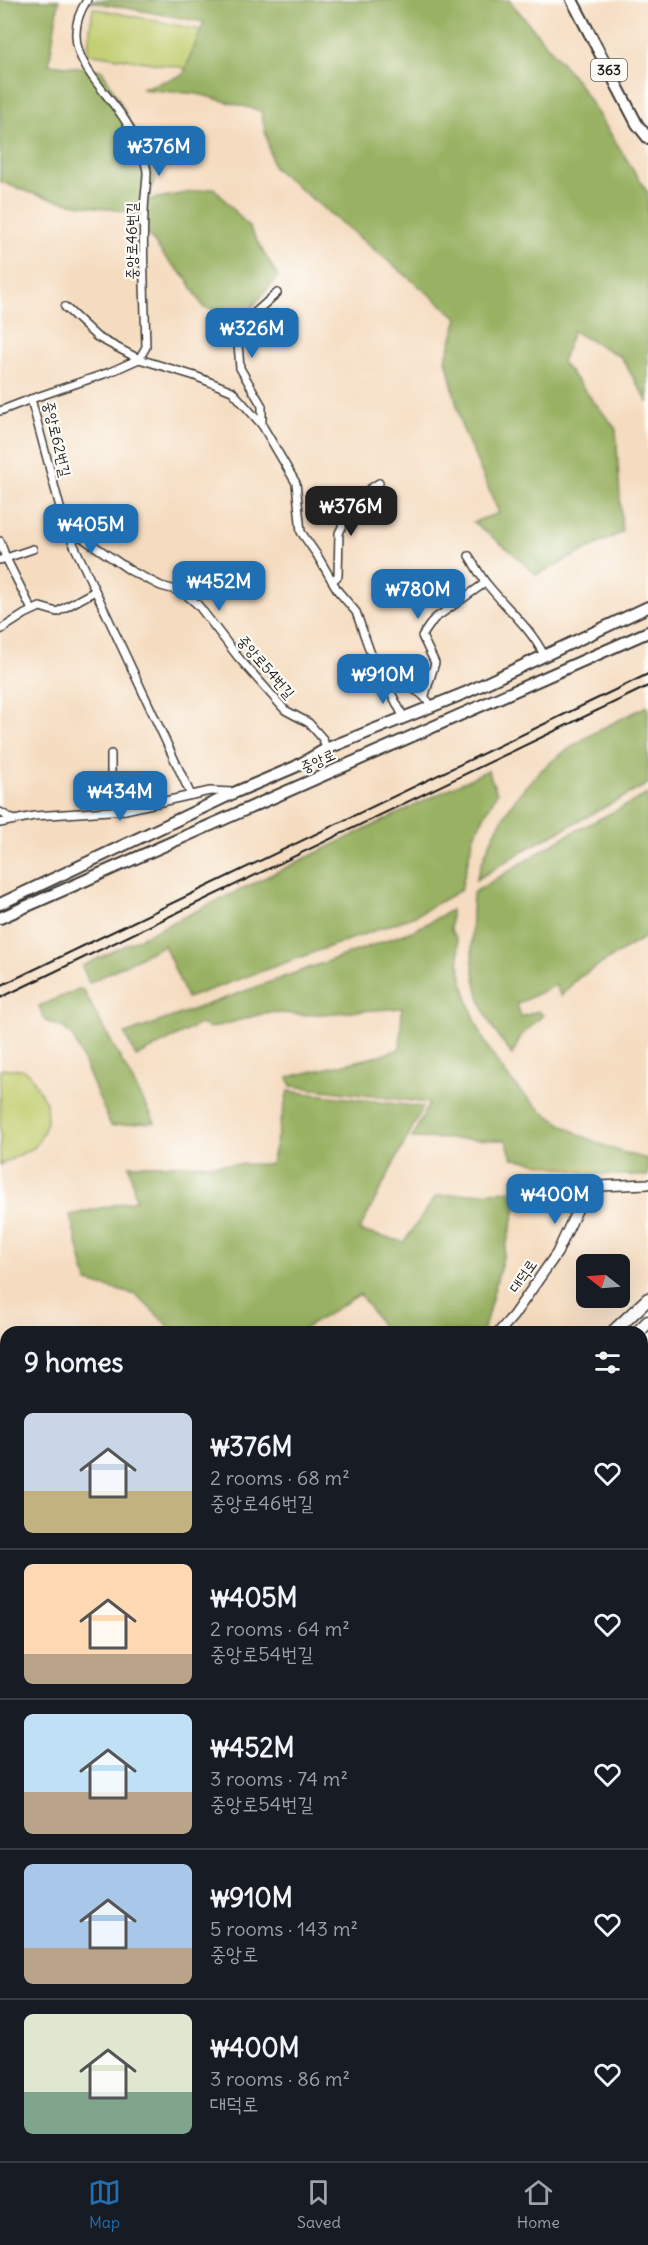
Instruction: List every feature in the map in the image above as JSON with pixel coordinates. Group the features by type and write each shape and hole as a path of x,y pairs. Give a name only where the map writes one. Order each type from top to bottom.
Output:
{"highway":[{"path":"619,1326 648,1299"}],"main road":[{"name":"363","path":"572,0 637,124 648,138"},
{"name":"중앙로","path":"0,904 236,792 296,767 326,749 403,716 465,693 648,607"},
{"name":"중앙로","path":"0,918 648,632"}],"street":[{"name":"중앙로46번길","path":"87,0 81,10 76,33 80,57 133,134 147,169 144,213 146,346 139,358"},
{"path":"262,425 262,406 240,368 237,332 277,293"},
{"path":"65,307 97,337 139,358 232,391 262,425 296,483 301,532 332,581 356,612 372,657 403,716"},
{"name":"중앙로62번길","path":"139,358 110,372 31,399 64,526 191,795"},
{"path":"0,411 31,399"},
{"path":"332,581 338,576 339,533 356,498 379,483"},
{"name":"중앙로54번길","path":"64,526 131,572 161,586 183,592 198,604 238,657 285,710 309,723 323,739 326,749"},
{"path":"0,540 3,559 32,609"},
{"path":"3,559 33,549"},
{"path":"469,555 485,583 518,618 540,645 544,655"},
{"path":"425,695 435,663 422,636 434,619 485,583"},
{"path":"0,630 32,609 40,606 57,612 95,591"},
{"path":"385,681 412,687 425,695 431,706"},
{"path":"111,754 111,778 122,787 125,810"},
{"path":"0,823 69,812 125,810 210,791 236,792"},
{"path":"0,812 14,820"},
{"name":"대덕로","path":"504,1326 557,1253 579,1206 599,1186 648,1184"}],"green space":[{"path":"0,0 59,0 49,64 102,70 122,106 155,179 146,200 214,188 249,227 278,277 247,313 204,308 187,279 165,257 132,212 49,198 0,181"},
{"path":"82,0 509,0 577,81 648,193 648,402 621,357 573,331 562,362 616,429 622,532 536,575 514,554 473,522 499,513 462,427 446,359 458,318 273,167 261,111 198,94 141,89 183,75 204,22"},
{"path":"93,8 210,32 205,71 87,53"},
{"path":"648,706 648,784 528,848 476,880 488,846 503,817 520,793 540,772 562,753 588,737"},
{"path":"488,770 497,793 474,835 461,890 415,916 187,998 164,945 89,983 82,966"},
{"path":"648,794 648,935 578,978 561,996 555,985 517,1004 521,1017 538,1011 543,1015 521,1036 512,1055 491,1025 478,993 471,927 473,893 564,837"},
{"path":"451,910 451,929 458,944 460,968 468,999 487,1045 502,1070 542,1110 566,1127 619,1151 648,1159 648,1176 593,1174 512,1158 506,1140 412,1138 429,1103 291,1086 288,1077 400,1049 402,1008 306,1015 269,1012 211,1028 200,1024 136,1057 125,1034 415,930"},
{"path":"79,989 83,990 155,1122 111,1126 73,1037 64,1028 45,1021 39,1006"},
{"path":"22,1069 30,1074 46,1103 47,1122 35,1147 0,1165 0,1070"},
{"path":"288,1091 423,1107 359,1231 404,1242 436,1196 521,1190 485,1326 382,1326 360,1294 309,1326 169,1326 136,1295 87,1282 70,1215 136,1200 129,1165 271,1164"}],"railway":[{"path":"0,986 648,674"},
{"path":"0,998 648,686"}]}
